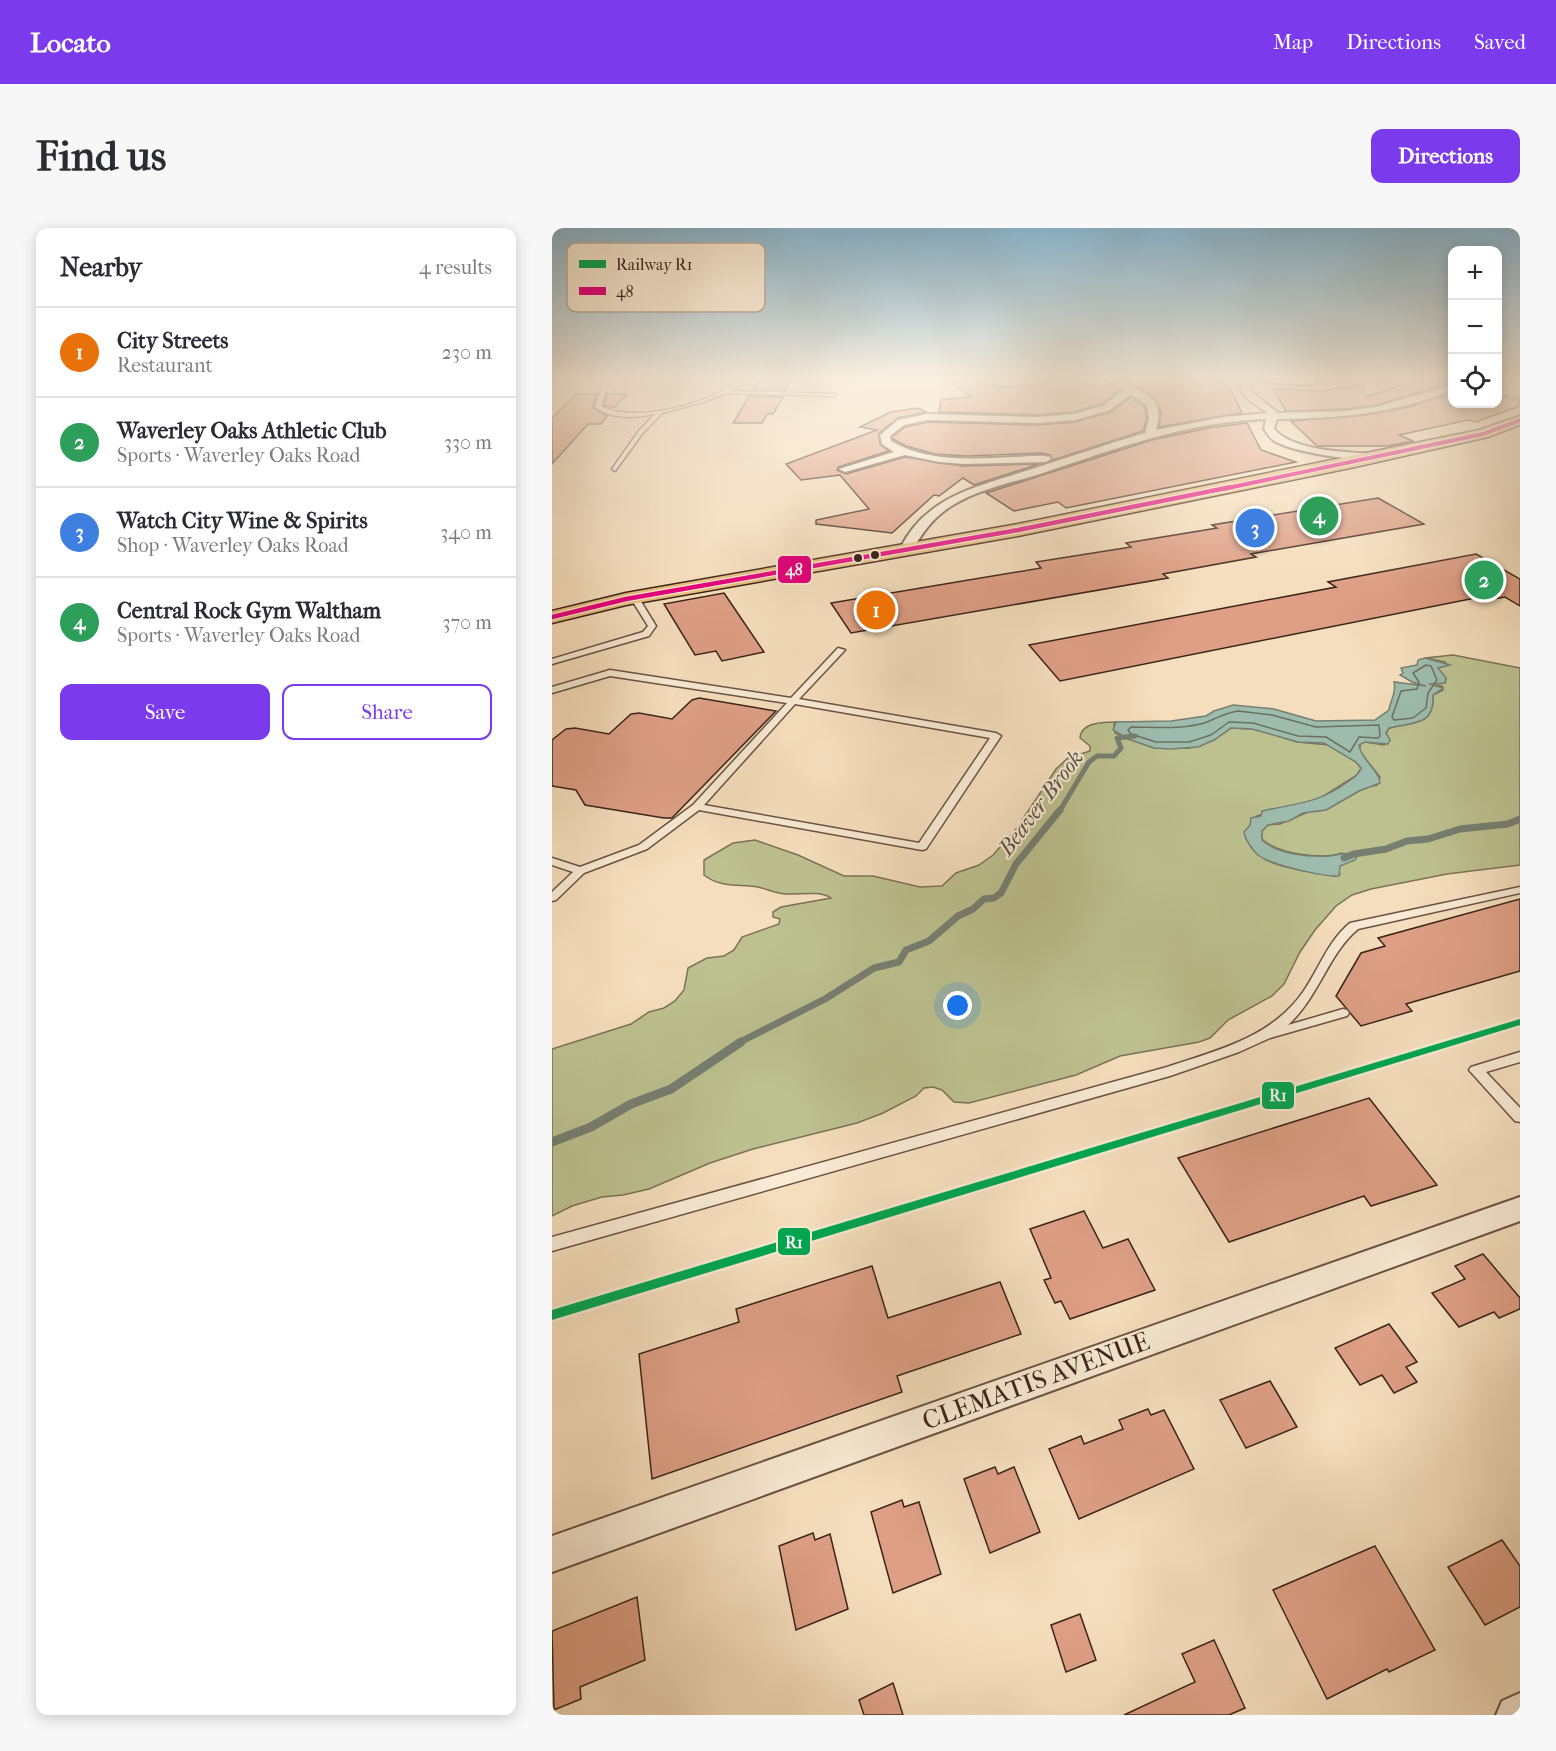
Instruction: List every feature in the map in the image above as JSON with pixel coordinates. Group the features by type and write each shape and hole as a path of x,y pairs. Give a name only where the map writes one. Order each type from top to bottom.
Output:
{"main road":[{"path":"552,617 634,597 1018,530 1427,446"}],"street":[{"path":"892,446 904,452 938,458 982,461 1075,458"},
{"path":"906,549 911,538 929,517 955,499 1115,446"},
{"path":"1302,446 1378,457"},
{"path":"845,469 904,452"},
{"name":"CLEMATIS AVENUE","path":"552,1554 1520,1209"},
{"path":"1516,1715 1520,1713"}],"lane":[{"path":"615,469 631,446"},
{"path":"552,662 646,634 652,626 634,597"},
{"path":"552,898 580,871 643,847 697,807 842,650"},
{"path":"552,690 610,673 794,701 996,736 922,847 697,807"},
{"path":"552,861 580,871"},
{"path":"1259,1038 1293,1012 1342,936 1354,927 1520,890"},
{"path":"552,1244 1170,1071 1259,1038 1342,1013"},
{"path":"1520,1057 1476,1070 1520,1118"}],"green space":[{"path":"1453,655 1520,668 1520,865 1447,874 1352,895 1336,906 1315,930 1300,952 1284,984 1272,996 1228,1020 1210,1038 1199,1042 1120,1056 1076,1075 969,1103 954,1102 942,1090 933,1087 924,1088 916,1096 857,1123 753,1149 710,1163 649,1189 602,1197 572,1206 552,1216 552,1049 631,1024 649,1012 664,1008 675,1001 684,990 688,968 707,958 724,956 734,950 742,937 779,924 780,919 773,917 773,912 781,907 831,898 815,893 781,893 758,887 717,882 704,875 704,860 733,843 755,840 798,855 844,876 873,876 920,887 942,886 956,873 979,865 993,855 1017,828 1056,769 1068,758 1090,751 1090,746 1080,738 1084,729 1094,724 1116,722 1114,724 1115,733 1154,748 1189,748 1214,740 1231,728 1256,729 1297,742 1330,745 1356,762 1361,768 1357,775 1319,799 1257,816 1251,823 1246,839 1268,861 1297,870 1335,876 1340,874 1338,868 1342,864 1342,853 1312,856 1289,852 1262,839 1262,831 1267,825 1280,824 1308,812 1326,810 1364,788 1377,785 1380,777 1360,752 1360,743 1384,745 1390,740 1386,733 1389,728 1426,718 1433,705 1433,695 1443,690 1442,686 1429,684 1445,683 1446,678 1439,672 1438,667 1447,665 1445,662 1425,658"}],"water":[{"path":"1425,658 1450,665 1438,668 1446,678 1445,683 1429,684 1443,688 1433,695 1430,713 1420,721 1389,728 1386,733 1390,740 1388,744 1365,742 1359,745 1363,756 1377,774 1380,783 1359,791 1326,810 1303,813 1289,821 1268,825 1262,831 1262,840 1285,852 1313,856 1347,854 1357,856 1355,860 1340,866 1339,876 1298,870 1265,859 1253,850 1244,832 1250,825 1251,818 1261,816 1262,811 1307,802 1338,789 1359,772 1361,768 1356,762 1324,743 1298,742 1252,729 1231,728 1214,740 1198,747 1170,749 1154,748 1128,739 1113,730 1116,722 1171,721 1206,716 1233,705 1274,709 1316,721 1375,720 1389,710 1394,693 1394,682 1426,686 1400,675 1403,673 1401,668 1417,665 1418,660"}],"building":[{"path":"552,446 568,446 552,464"},
{"path":"833,446 883,446 889,451 838,467 837,470 846,474 905,457 963,466 1039,464 974,485 963,478 939,496 934,495 892,533 816,524 816,520 869,509 840,475 801,480 786,464"},
{"path":"907,446 1095,446 1053,460 1050,455 1041,453 966,456 935,454"},
{"path":"1132,446 1259,446 1261,450 1296,462 1066,508 1058,502 1014,511 986,493"},
{"path":"1378,498 1424,524 1251,554 1256,557 1163,574 1168,578 851,633 831,603 1041,568 1036,562 1131,547 1126,543 1217,528 1212,525"},
{"path":"1476,554 1520,579 1520,606 1505,597 1487,600 1480,597 1060,681 1029,645 1336,587 1328,582"},
{"path":"724,593 764,652 722,661 716,651 695,655 664,604"},
{"path":"699,698 776,711 672,818 585,805 576,790 552,786 552,740 566,729 575,728 609,734 631,714 639,713 672,719 692,700"},
{"path":"1520,899 1520,971 1406,1004 1412,1011 1361,1026 1336,996 1361,953 1385,946 1378,938"},
{"path":"1369,1098 1437,1185 1371,1206 1364,1196 1229,1242 1178,1158"},
{"path":"1084,1211 1103,1248 1128,1239 1155,1290 1070,1319 1061,1301 1055,1303 1044,1280 1051,1278 1030,1229"},
{"path":"1483,1254 1520,1298 1520,1309 1499,1318 1494,1312 1459,1327 1432,1293 1465,1279 1455,1266"},
{"path":"872,1266 888,1318 1000,1282 1021,1334 897,1376 902,1392 652,1479 639,1354 739,1322 736,1309"},
{"path":"1389,1324 1417,1362 1406,1367 1417,1382 1394,1393 1382,1375 1360,1385 1335,1348"},
{"path":"1270,1381 1297,1427 1246,1448 1220,1400"},
{"path":"1148,1409 1151,1415 1164,1410 1194,1469 1079,1519 1049,1449 1081,1436 1084,1444 1123,1429 1119,1420"},
{"path":"995,1467 998,1474 1014,1467 1040,1532 990,1553 964,1479"},
{"path":"902,1500 904,1507 919,1502 941,1574 893,1593 871,1512"},
{"path":"813,1533 815,1540 830,1534 848,1609 796,1630 779,1546"},
{"path":"1502,1540 1520,1566 1520,1607 1485,1625 1448,1567"},
{"path":"1375,1546 1435,1650 1389,1672 1387,1669 1327,1699 1273,1590"},
{"path":"637,1597 645,1660 580,1687 581,1699 554,1710 552,1631"},
{"path":"1080,1614 1096,1660 1066,1672 1051,1625"},
{"path":"1214,1640 1245,1708 1229,1715 1124,1715 1195,1682 1182,1654"},
{"path":"893,1683 903,1715 864,1715 859,1700"}],"waterway":[{"name":"Beaver Brook","path":"1059,812 1089,762 1097,756 1114,756 1121,748 1117,738 1135,736"},
{"name":"Beaver Brook","path":"738,1043 825,999 874,968 899,962 906,950 929,941 958,916 973,909 984,899 994,898 1001,893 1016,864 1060,810"},
{"name":"Beaver Brook","path":"1344,858 1354,854 1386,849 1407,841 1428,839 1460,829 1508,824 1520,819"},
{"name":"Beaver Brook","path":"552,1142 591,1127 631,1104 671,1089 741,1042"}],"rail line":[{"name":"R1","path":"552,1315 1520,1022"}],"transit line":[{"name":"48","path":"552,617 626,599 1018,530 1426,446"}],"place":[{"name":"Central Rock Gym Waltham","path":"1319,516"},
{"name":"Watch City Wine & Spirits","path":"1255,528"},
{"name":"Waverley Oaks Athletic Club","path":"1484,580"},
{"name":"City Streets","path":"876,610"}]}
